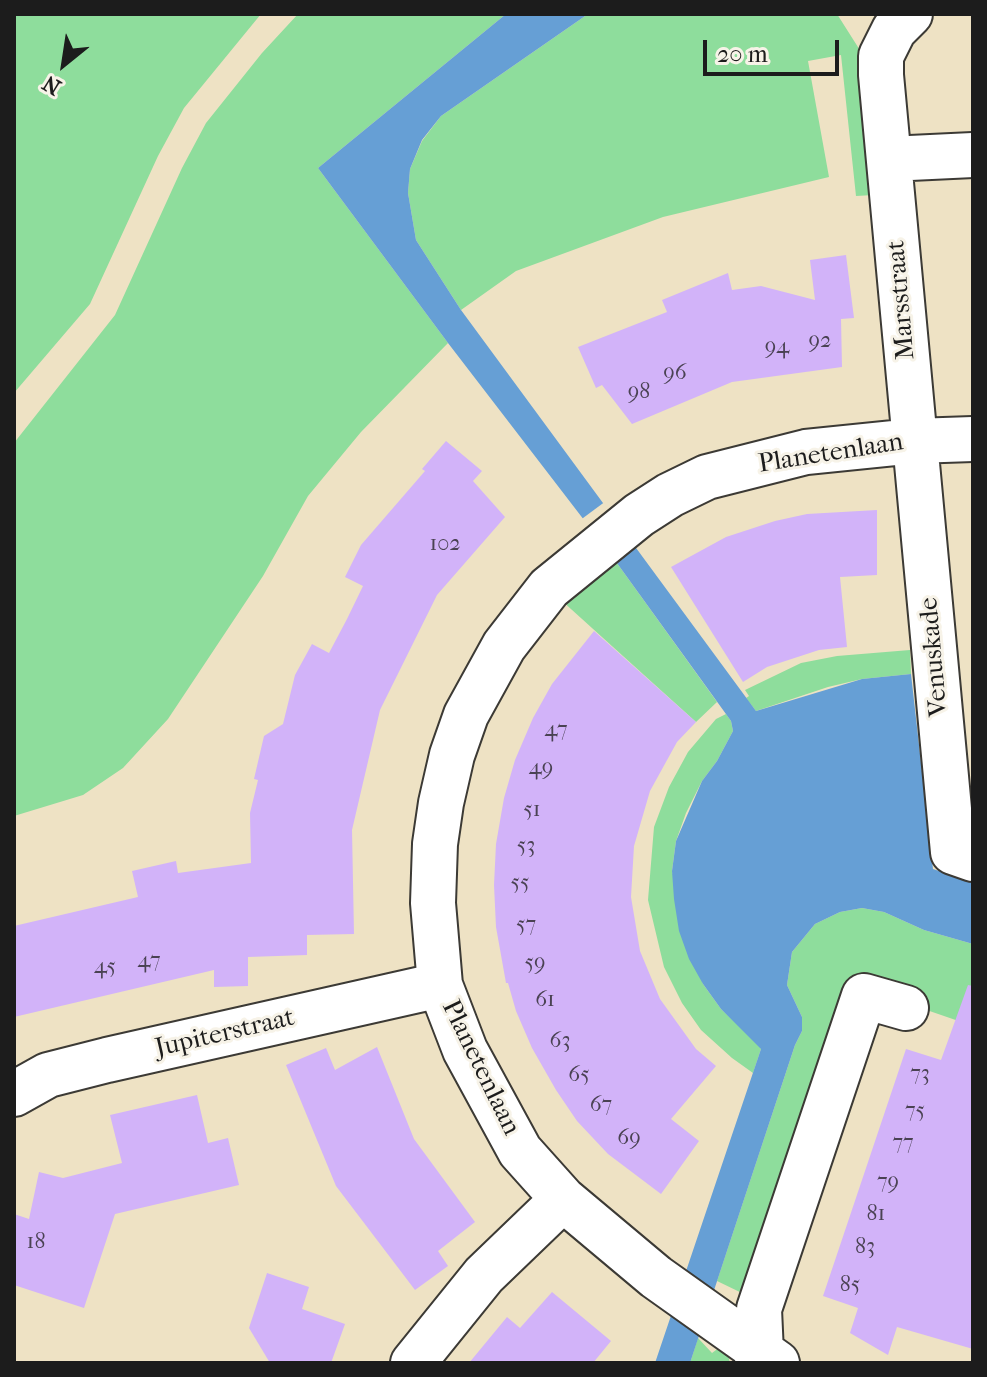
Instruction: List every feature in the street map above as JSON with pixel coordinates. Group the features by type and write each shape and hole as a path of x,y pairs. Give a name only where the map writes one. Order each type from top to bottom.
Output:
{"street":[{"name":"Marsstraat","path":"910,14 894,30 881,56 914,441"},
{"path":"889,159 973,155"},
{"name":"Planetenlaan","path":"765,1360 722,1324 656,1277 563,1199 520,1151 465,1050 440,985 433,903 435,844 441,803 466,715 504,646 549,588 639,515 707,477 806,452 914,441 973,439"},
{"name":"Venuskade","path":"914,441 953,852 973,859"},
{"name":"Jupiterstraat","path":"14,1094 48,1075 440,985"},
{"name":"Planetenlaan","path":"765,1360 759,1309 864,996 906,1008"},
{"path":"413,1363 484,1275 563,1199"}],"green space":[{"path":"14,14 261,14 184,108 158,156 90,304 14,393"},
{"path":"298,14 506,14 318,168 448,343 361,432 308,496 263,576 168,719 123,768 83,795 14,816 14,443 115,315 182,168 206,123"},
{"path":"588,14 837,14 863,55 874,195 856,196 841,55 808,61 829,177 663,217 516,271 461,310 416,240 408,193 410,169 422,141 441,116"},
{"path":"614,559 717,702 696,722 561,600 590,574 596,580"},
{"path":"910,650 911,674 862,679 828,687 756,711 746,698 749,696 745,690 801,663 837,656"},
{"path":"726,714 733,731 686,813 676,841 672,871 703,984 721,1009 761,1049 753,1073 701,1030 682,1003 664,967 648,900 654,827 669,787 688,752 716,719"},
{"path":"862,908 884,912 924,930 973,944 973,1026 915,1006 916,994 858,974 746,1295 717,1281 802,1031 802,1017 787,985 792,952 815,924 840,912"},
{"path":"698,1338 712,1353 720,1347 728,1355 730,1363 690,1363"}],"water":[{"path":"506,14 588,14 441,116 422,140 410,169 408,193 416,240 461,310 756,711 862,679 911,674 933,869 973,882 973,944 924,930 884,912 862,908 840,912 815,924 792,952 787,985 802,1017 802,1031 690,1363 655,1363 761,1049 721,1009 703,984 689,959 679,931 674,899 672,871 676,841 702,781 733,731 731,721 614,559 318,168"}],"pier":[{"path":"606,501 637,543 612,562 579,521"}],"building":[{"path":"846,255 854,318 841,319 842,367 732,382 632,424 602,385 596,388 578,347 667,312 662,300 728,273 732,290 761,286 815,300 810,260"},
{"path":"446,441 482,471 473,481 505,517 437,595 380,710 352,830 354,934 307,935 307,955 248,957 248,986 214,987 214,970 14,1017 14,926 138,897 132,871 176,861 178,873 251,863 250,813 264,736 283,724 295,675 312,644 329,653 347,619 363,586 345,577 361,545 425,471 422,469"},
{"path":"877,510 877,575 840,577 847,647 819,650 767,667 743,682 671,567 726,537 775,521 807,514"},
{"path":"594,631 696,722 677,742 650,791 634,846 631,897 640,951 660,999 696,1049 716,1066 671,1119 699,1141 661,1194 608,1154 577,1121 556,1090 532,1048 516,1011 506,983 496,927 496,844 515,760 552,684"},
{"path":"968,985 973,986 973,1349 897,1327 888,1355 850,1333 858,1308 823,1296 906,1049 941,1060"},
{"path":"377,1047 414,1139 475,1222 438,1251 448,1266 415,1290 336,1186 286,1065 326,1048 335,1070"},
{"path":"197,1095 208,1143 228,1138 239,1185 115,1214 84,1308 14,1285 14,1214 29,1219 39,1172 63,1178 122,1163 110,1115"},
{"path":"267,1273 309,1287 302,1309 345,1324 331,1363 270,1363 249,1328"},
{"path":"552,1292 611,1341 593,1363 469,1363 507,1317 520,1328"}]}
